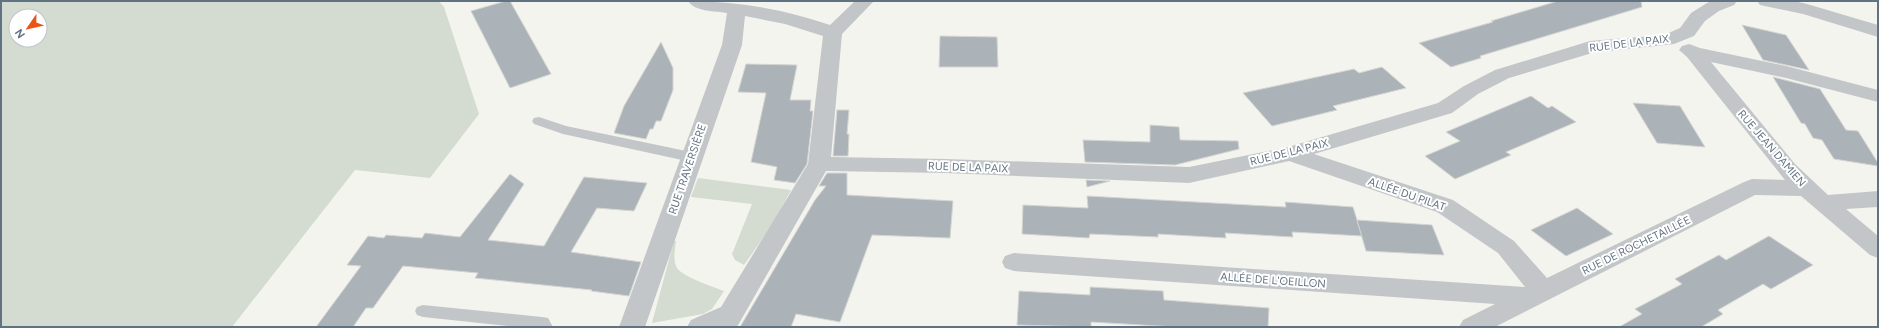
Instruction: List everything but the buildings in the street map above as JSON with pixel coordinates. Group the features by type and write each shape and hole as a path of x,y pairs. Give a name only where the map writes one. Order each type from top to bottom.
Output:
{"street":[{"path":"697,1 704,4 737,10 781,16 809,23 833,33"},
{"path":"700,327 727,320 819,164 833,33 865,1"},
{"name":"RUE DE LA PAIX","path":"819,164 945,166 1189,175 1290,154 1445,108 1471,90 1502,74 1590,47 1667,40 1687,32 1698,17 1713,7 1728,1"},
{"path":"1766,1 1807,9 1878,31"},
{"name":"RUE TRAVERSIÈRE","path":"632,327 691,157 732,45 737,10"},
{"name":"RUE JEAN DAMIEN","path":"1667,40 1683,46 1694,53 1764,143 1814,195 1878,250"},
{"name":"RUE JEAN DAMIEN","path":"1694,53 1746,62 1878,96"},
{"name":"ALLÉE DU PILAT","path":"1290,154 1445,206 1506,247 1537,294"},
{"name":"RUE DE ROCHETAILLÉE","path":"1472,327 1752,187 1814,195 1878,200"},
{"name":"ALLÉE DE L'OEILLON","path":"1014,262 1537,294"}],"lane":[{"path":"539,121 563,130 691,157"},
{"path":"423,311 542,323 545,327"}],"shaded area":[{"path":"1,1 439,1 444,7 479,114 430,178 355,170 232,327 1,327"},
{"path":"698,178 791,190 772,225 744,265 735,260 732,254 752,204 691,197"},
{"path":"674,241 676,241 674,254 676,266 683,274 724,291 712,309 703,314 652,323"}]}
